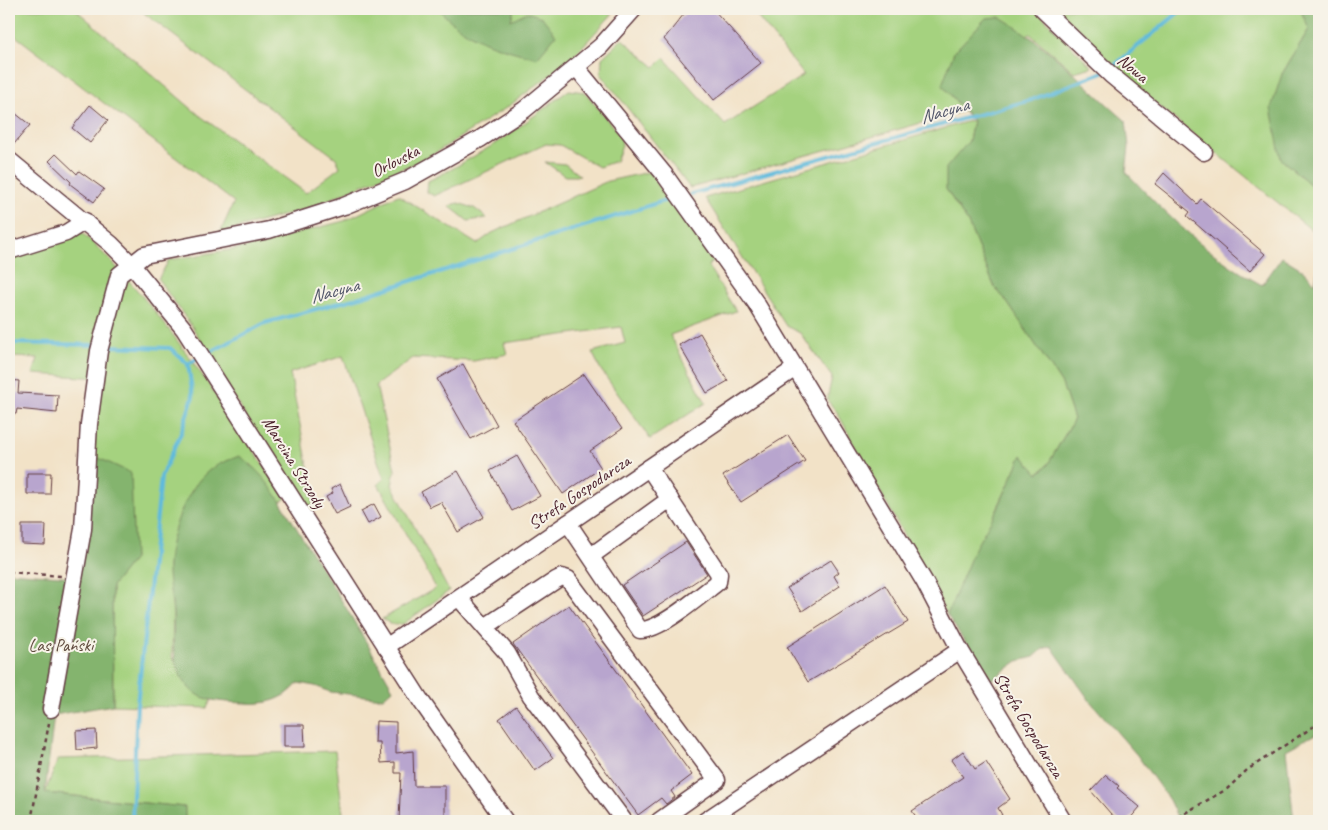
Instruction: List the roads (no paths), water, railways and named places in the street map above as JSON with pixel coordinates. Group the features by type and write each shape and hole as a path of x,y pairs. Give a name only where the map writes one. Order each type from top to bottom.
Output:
{"street":[{"name":"Orlovska","path":"131,264 144,255 153,252 233,238 303,221 387,189 480,139 524,110 601,46 634,9"},
{"name":"Nowa","path":"1042,9 1106,71 1204,152"},
{"name":"Strefa Gospodarcza","path":"576,66 664,174 756,303 794,369 924,581 960,650 1063,821"},
{"name":"Marcina Strzody","path":"9,160 85,221 131,264 196,347 386,647 505,821"},
{"path":"9,252 66,233 85,221"},
{"path":"51,709 83,529 89,424 100,346 120,275 131,264"},
{"name":"Strefa Gospodarcza","path":"386,647 794,369"},
{"path":"568,523 640,630 646,630 658,625 718,582 719,574 649,468"},
{"path":"591,556 670,499"},
{"path":"485,627 556,580 568,579 717,780 659,821"},
{"path":"458,598 507,653 531,696 624,821"},
{"path":"705,821 960,650"}],"waterway":[{"name":"Nacyna","path":"1111,68 1183,9"},
{"name":"Nacyna","path":"691,194 1031,100 1103,72"},
{"name":"Nacyna","path":"205,355 265,323 357,298 670,199"},
{"name":"Nacyna","path":"9,343 96,345"},
{"name":"Nacyna","path":"106,346 170,348 188,364"},
{"name":"Nacyna","path":"188,364 199,358"},
{"path":"132,821 137,705 161,477 181,433 193,397 188,364"}],"park label":[{"name":"Las Pański","path":"61,645"}]}
